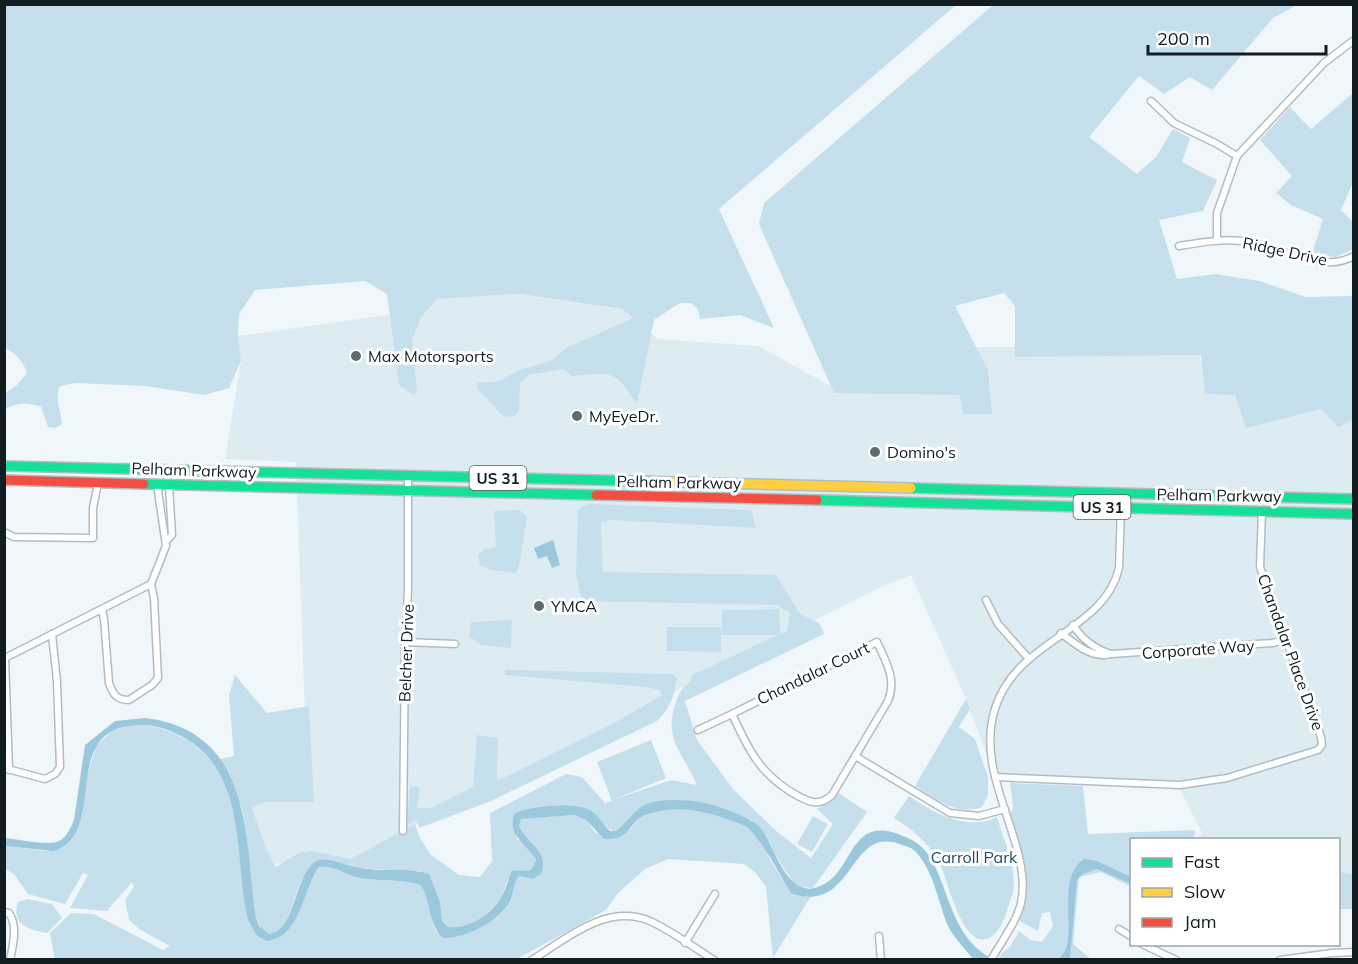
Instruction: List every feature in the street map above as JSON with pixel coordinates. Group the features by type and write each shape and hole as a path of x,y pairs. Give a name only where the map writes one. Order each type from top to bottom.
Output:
{"main road":[{"name":"Pelham Parkway","path":"4,466 1352,499"},
{"path":"157,470 157,484"},
{"path":"315,488 316,473"},
{"path":"359,489 360,474"},
{"path":"441,491 442,476"},
{"path":"566,479 571,495"},
{"name":"Pelham Parkway","path":"4,480 1272,512 1353,512"},
{"path":"762,484 762,499"},
{"path":"850,501 851,486"},
{"path":"932,488 932,503"},
{"path":"1083,492 1084,507"},
{"path":"1121,493 1121,508"},
{"path":"1272,512 1274,497"},
{"path":"1352,499 1353,512"}],"street":[{"path":"1217,240 1217,213 1237,156 1317,70 1353,40"},
{"path":"1151,101 1174,123 1237,156"},
{"name":"Ridge Drive","path":"1179,246 1217,240 1250,243 1327,262 1353,256"},
{"name":"Belcher Drive","path":"402,831 408,475"},
{"path":"4,532 14,537 93,538 93,508 98,483"},
{"path":"102,610 109,683 112,692 117,697 129,700 152,685 158,678 154,597 151,584 166,541 157,484"},
{"path":"166,541 172,535 169,485"},
{"path":"991,960 1019,909 1023,890 1022,870 995,777 990,749 990,729 995,709 1005,686 1029,659 1104,600 1117,578 1121,508"},
{"name":"Chandalar Place Drive","path":"995,777 1180,785 1227,778 1315,752 1321,747 1321,737 1260,567 1262,511"},
{"path":"52,634 57,681 60,767 55,774 45,779 7,769 4,658 151,584"},
{"path":"986,600 998,624 1029,659"},
{"path":"1073,625 1090,644 1111,654"},
{"name":"Corporate Way","path":"1062,633 1090,652 1100,655 1273,643 1285,640"},
{"path":"405,642 455,644"},
{"name":"Chandalar Court","path":"698,730 877,642 892,675 891,691 880,716 832,795 818,803 809,802 781,786 763,771 732,714"},
{"path":"855,756 951,813 979,816 1005,809"},
{"path":"685,942 715,894"},
{"path":"4,912 9,913 13,919 14,930 10,960"},
{"path":"532,960 594,922 618,916 650,921 714,960"},
{"path":"1119,928 1130,937"},
{"path":"879,936 881,960"},
{"path":"1144,946 1176,960"},
{"path":"1280,960 1353,952"}],"shaded area":[{"path":"520,294 622,309 658,339 759,346 834,388 969,388 977,347 1198,347 1206,390 1353,381 1353,874 1340,872 1340,838 1196,838 1202,833 1176,781 995,777 966,699 911,575 881,587 682,687 665,701 403,831 341,868 243,861 239,798 308,799 296,462 225,459 241,361 238,336 408,312 437,299"},
{"path":"553,540 560,565 552,568 547,556 538,559 534,548"},
{"path":"145,718 180,727 206,743 224,765 236,792 244,822 256,918 259,926 269,934 278,930 285,923 302,879 308,869 319,860 329,860 364,869 411,870 429,874 440,902 442,921 448,927 457,927 480,918 499,901 512,871 527,871 534,865 536,859 515,833 513,820 515,813 532,808 574,806 590,810 610,831 616,831 642,806 653,802 676,800 711,805 756,824 765,835 781,867 796,884 804,888 814,888 828,882 862,837 873,831 889,831 910,839 923,849 933,862 963,932 976,947 993,959 973,959 956,939 948,926 927,868 915,851 910,848 882,842 869,847 839,883 827,893 812,897 791,893 762,845 746,826 714,815 679,809 645,815 625,834 613,839 604,839 586,820 574,815 521,819 519,826 522,832 540,853 543,866 541,874 533,879 519,876 511,899 500,914 482,927 452,937 443,938 438,932 421,885 355,877 333,868 319,867 294,922 278,938 267,941 257,936 248,920 233,810 225,784 212,762 193,743 165,729 150,725 124,727 106,735 95,750 89,768 78,827 69,842 53,851 5,846 5,838 50,843 61,840 69,831 74,820 85,745 115,721"},
{"path":"1084,859 1097,861 1130,877 1130,884 1097,869 1083,874 1077,880 1070,958 1058,959 1065,951 1068,940 1068,896 1075,869"}],"green space":[{"path":"5,4 956,5 719,209 774,328 740,315 700,319 698,309 691,303 680,303 654,320 637,404 622,384 611,375 572,376 564,369 528,375 520,384 519,411 514,416 504,417 478,389 477,383 500,381 517,371 553,360 566,348 633,318 622,309 520,294 437,299 422,316 412,339 417,391 413,395 399,385 387,294 365,281 255,290 239,314 238,336 241,361 229,388 204,395 145,386 76,383 60,386 58,400 62,424 56,428 48,427 41,407 23,404 5,409 5,393 16,386 27,373 19,358 5,348"},
{"path":"993,5 1297,5 1273,18 1212,90 1190,77 1164,94 1139,76 1089,137 1137,174 1156,157 1173,129 1190,138 1182,162 1217,180 1203,211 1159,220 1177,279 1215,274 1259,281 1306,297 1353,296 1353,420 1338,427 1321,409 1246,428 1235,395 1205,394 1201,355 1015,357 1015,306 1004,293 955,306 988,370 992,414 963,414 960,395 834,393 759,224 764,203"},
{"path":"1353,93 1353,182 1341,210 1353,222 1353,249 1336,257 1312,254 1323,219 1291,205 1276,193 1292,176 1260,140 1290,107 1311,129"},
{"path":"590,504 751,510 756,528 610,520 601,523 603,572 776,575 800,614 819,623 824,634 685,701 697,740 733,789 775,830 811,858 833,824 817,809 827,803 837,792 867,812 813,888 801,887 793,882 753,821 706,803 636,812 617,831 606,827 593,811 515,813 517,839 529,848 536,859 534,867 528,871 517,870 506,883 503,894 493,908 472,923 465,926 448,927 442,921 440,902 420,871 358,868 321,860 301,881 284,924 272,934 264,931 256,918 243,811 229,774 220,759 234,756 229,695 235,675 267,713 309,706 314,802 265,802 252,808 266,849 276,867 299,853 311,851 351,859 415,824 430,854 459,875 480,877 492,861 490,813 566,774 582,777 605,803 612,801 597,762 651,740 666,778 613,800 671,780 697,785 677,747 672,728 672,717 680,692 690,682 692,675 778,635 722,635 722,610 779,609 780,634 787,631 790,613 777,605 582,601 576,574 578,512 581,507"},
{"path":"520,510 527,517 519,567 515,573 492,570 480,565 478,555 484,549 496,547 494,511"},
{"path":"512,620 511,648 481,645 469,636 471,622"},
{"path":"667,627 721,627 721,652 667,651"},
{"path":"505,670 673,674 677,678 671,701 657,721 491,801 419,828 417,820 407,825 410,787 420,788 417,808 431,808 473,787 477,735 498,738 497,781 612,724 661,696 661,690 645,687 505,675"},
{"path":"966,699 970,709 959,727 975,739 988,777 988,795 982,807 973,809 947,805 915,786"},
{"path":"136,724 171,732 187,740 212,762 222,776 237,822 248,920 257,936 273,940 283,934 296,917 319,867 333,868 355,877 421,885 436,931 469,928 488,923 505,909 519,876 533,879 541,873 532,843 522,834 519,826 521,819 527,818 574,815 586,820 596,833 630,830 640,817 652,812 681,810 715,814 743,824 751,830 783,880 806,897 811,896 773,958 766,887 756,873 744,864 668,859 645,869 618,893 606,910 517,959 55,960 50,933 71,913 94,914 163,950 170,946 139,929 129,920 125,900 134,887 132,882 107,911 70,908 88,875 83,873 65,904 28,894 14,874 5,869 5,846 46,851 67,844 96,746 112,731"},
{"path":"1010,783 1083,786 1088,834 1195,830 1194,838 1130,838 1130,886 1101,872 1079,877 1073,944 1091,959 998,960 1002,953 1010,947 1019,931 1031,940 1042,942 1053,926 1050,912 1042,913 1038,931 1019,921 1025,898 1026,868 1010,815 1013,807"},
{"name":"Carroll Park","path":"909,796 929,809 963,821 986,821 997,817 1010,859 1014,884 1004,919 997,932 990,938 977,938 969,932 957,910 935,855 920,837 894,818"},
{"path":"813,816 828,824 812,852 797,844"},
{"path":"1340,872 1353,874 1353,909 1340,909"},
{"path":"27,899 52,904 62,918 47,933 29,928 19,921 16,910 18,902"}],"traffic: fast":[{"path":"4,466 637,481"},
{"path":"144,484 596,495"},
{"path":"911,488 1354,499"},
{"path":"817,500 1354,514"}],"traffic: slow":[{"path":"637,481 911,488"}],"traffic: jam":[{"path":"4,480 144,484"},
{"path":"596,495 817,500"}],"place":[{"name":"Max Motorsports","path":"356,356"},
{"name":"MyEyeDr.","path":"577,416"},
{"name":"Domino's","path":"875,452"},
{"name":"YMCA","path":"539,606"}]}
